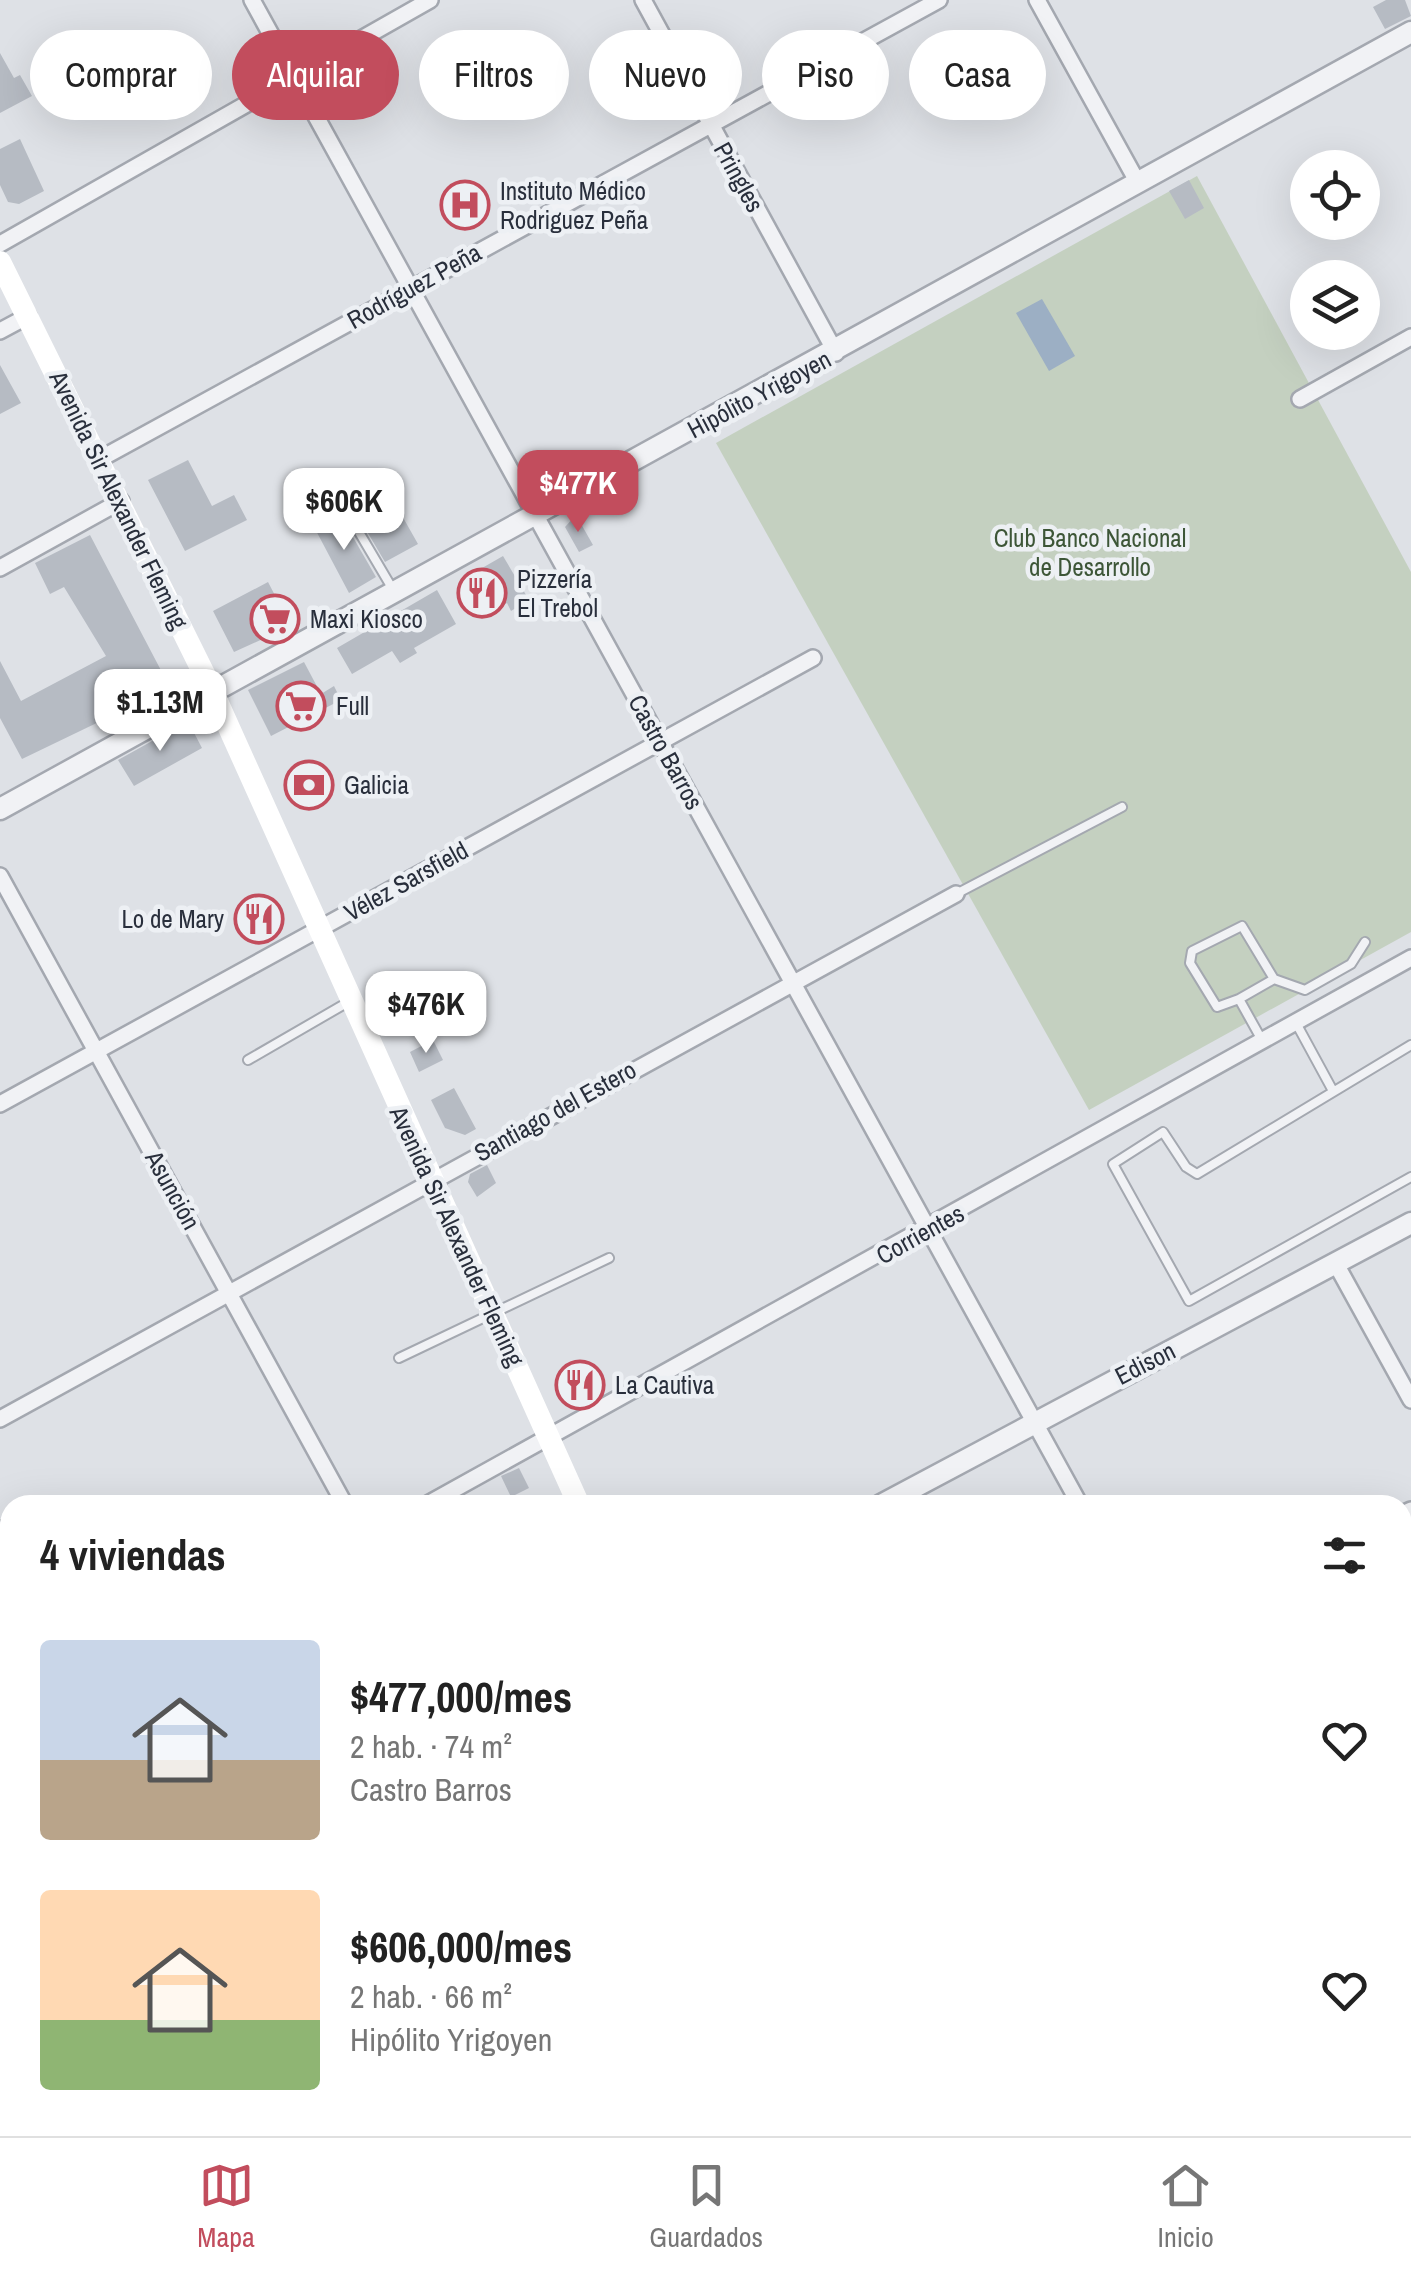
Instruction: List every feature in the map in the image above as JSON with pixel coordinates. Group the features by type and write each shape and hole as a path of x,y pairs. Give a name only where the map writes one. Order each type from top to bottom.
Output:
{"main road":[{"name":"Avenida Sir Alexander Fleming","path":"0,262 212,690 575,1495"}],"street":[{"name":"Castro Barros","path":"252,0 268,30"},
{"path":"376,30 430,0"},
{"name":"Pringles","path":"643,0 836,353"},
{"name":"Rodríguez Peña","path":"100,459 939,0"},
{"path":"1037,0 1138,183"},
{"name":"Hipólito Yrigoyen","path":"0,809 836,353 1411,32"},
{"path":"0,244 232,111"},
{"name":"Castro Barros","path":"317,120 1074,1495"},
{"path":"0,332 28,316"},
{"path":"1300,399 1411,337"},
{"path":"0,568 120,501"},
{"name":"Vélez Sarsfield","path":"0,1104 813,658"},
{"name":"Asunción","path":"0,876 340,1495"},
{"name":"Santiago del Estero","path":"0,1418 956,894"},
{"name":"Corrientes","path":"444,1495 1411,958"},
{"name":"Edison","path":"899,1495 1411,1223"},
{"path":"1336,1264 1411,1400"}],"lane":[{"path":"333,488 394,592"},
{"path":"956,894 1122,806"},
{"path":"1274,980 1217,1007 1190,963 1192,951 1242,926 1274,980 1304,990 1352,964 1366,942"},
{"path":"1240,999 1263,1042"},
{"path":"248,1060 350,1001"},
{"path":"1296,1023 1334,1092"},
{"path":"1411,1046 1197,1174 1186,1167 1164,1132 1114,1161 1186,1299 1193,1300 1411,1177"},
{"path":"399,1358 609,1258"}],"green space":[{"name":"Club Banco Nacional de Desarrollo","path":"1197,176 1411,572 1411,932 1089,1110 716,443"}],"water":[{"path":"1042,299 1075,356 1049,371 1016,313"}],"building":[{"path":"1386,0 1405,0 1411,16 1385,29 1373,7"},
{"path":"0,53 14,78 20,75 30,97 0,113"},
{"path":"20,139 44,191 19,204 8,202 0,185 0,149"},
{"path":"1189,180 1204,208 1185,219 1169,191"},
{"path":"0,365 21,403 0,414"},
{"path":"188,460 212,506 234,495 247,520 185,551 148,480"},
{"path":"554,464 563,480 551,487 540,484 535,475"},
{"path":"379,475 418,544 385,562 352,506 361,502 354,488"},
{"path":"339,513 376,577 349,593 313,525"},
{"path":"576,515 593,545 579,552 565,527"},
{"path":"90,535 165,678 161,692 22,759 0,718 0,661 21,701 106,656 64,587 50,594 35,563"},
{"path":"503,556 529,600 511,611 507,603 484,616 463,579"},
{"path":"268,582 291,626 234,652 213,611"},
{"path":"437,590 456,624 414,648 417,653 400,663 392,651 352,674 337,648"},
{"path":"304,662 321,694 334,686 341,700 271,736 248,690"},
{"path":"181,725 191,727 202,748 134,786 118,760"},
{"path":"433,1040 443,1060 419,1072 410,1052"},
{"path":"454,1088 476,1129 465,1135 445,1128 431,1100"},
{"path":"487,1165 496,1183 477,1197 468,1182 470,1174"},
{"path":"519,1468 529,1488 510,1495 501,1476"}],"place":[{"name":"Instituto Médico Rodriguez Peña","path":"465,205"},
{"name":"Pizzería El Trebol","path":"482,593"},
{"name":"Maxi Kiosco","path":"275,619"},
{"name":"Full","path":"301,706"},
{"name":"Galicia","path":"309,785"},
{"name":"Lo de Mary","path":"259,919"},
{"name":"La Cautiva","path":"580,1385"}]}
